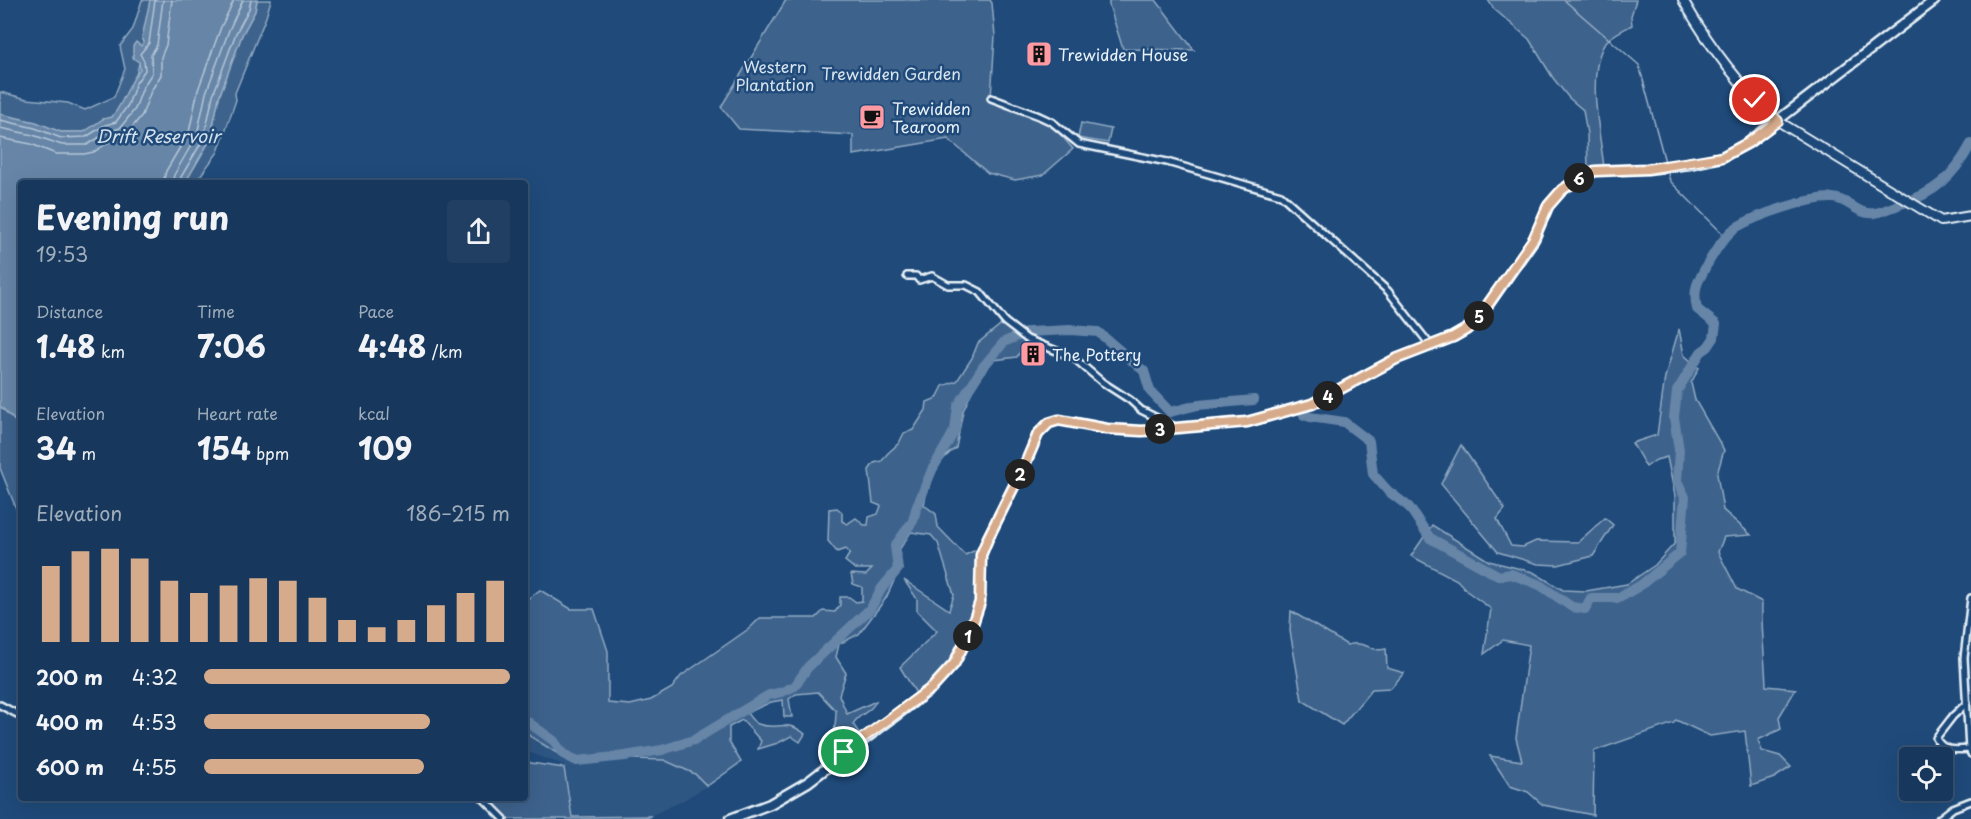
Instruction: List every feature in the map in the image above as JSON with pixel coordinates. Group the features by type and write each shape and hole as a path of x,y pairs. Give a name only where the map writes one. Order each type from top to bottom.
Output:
{"main road":[{"path":"1683,0 1698,27 1731,70 1755,100 1778,121 1944,221 1971,216"},
{"path":"730,819 789,795 808,782 933,687 954,664 970,632 980,602 981,555 1038,434 1049,423 1059,420 1107,429 1142,431 1247,422 1300,408 1333,394 1396,359 1467,329 1480,316 1534,238 1548,206 1562,190 1580,178 1595,171 1667,167 1722,157 1748,143 1778,121 1935,0"}],"street":[{"path":"991,98 1052,122 1079,144 1167,162 1281,195 1388,291 1431,346"},
{"path":"907,276 916,276 920,280 932,276 948,285 966,285 980,292 1005,322 1026,339 1074,358 1141,410 1175,427"},
{"path":"1967,703 1953,716 1936,738 1946,749 1970,751 1967,703 1964,658 1971,598"},
{"path":"0,705 18,714"},
{"path":"486,801 504,819"},
{"path":"1939,819 1953,808 1971,801"}],"shaded area":[{"path":"528,735 563,757 578,761 664,760 696,774 707,786 650,816 572,817 564,765 528,752"}],"green space":[{"path":"142,0 155,0 127,111 84,132 61,132 0,123 0,92 27,99 68,103 85,110 114,97 125,69 120,46 133,29"},
{"path":"257,0 271,0 235,93 236,100 218,152 197,180 187,180 210,140 219,97 242,35 255,11"},
{"name":"Trewidden Garden","path":"786,0 990,0 995,36 991,98 1048,120 1073,149 1043,175 1015,180 988,173 948,139 853,155 853,135 739,129 721,107"},
{"path":"1109,0 1156,0 1194,50 1123,49"},
{"path":"1488,0 1636,0 1631,16 1632,25 1605,43 1596,70 1596,104 1604,167 1588,168 1587,134 1583,110 1569,98 1553,78 1529,39 1494,9"},
{"path":"1081,123 1111,129 1108,143 1078,138"},
{"path":"1004,322 1027,339 1017,357 986,361 963,411 956,448 938,466 926,496 924,505 936,514 938,527 965,555 978,549 978,581 973,615 955,653 928,686 917,695 900,667 937,631 917,611 917,599 904,580 949,610 954,595 938,543 931,535 911,532 899,550 899,570 886,598 859,634 839,644 836,657 846,673 839,695 847,714 876,701 853,724 863,739 833,762 836,711 818,692 796,694 789,699 792,717 784,717 783,700 771,702 747,713 753,721 764,726 787,726 799,729 805,734 800,742 791,736 758,749 761,741 742,720 729,727 729,742 741,762 707,786 695,774 664,760 563,757 528,735 528,599 540,590 571,609 594,609 608,651 608,703 630,705 651,700 672,688 681,676 750,628 760,618 816,618 823,611 835,612 840,605 840,597 849,597 856,602 862,601 862,587 853,584 851,574 866,575 872,569 855,569 845,561 850,553 846,549 837,552 828,541 829,509 837,508 842,512 842,521 847,524 856,518 864,525 868,525 869,517 878,514 881,506 873,503 869,470 874,463 882,461 899,443 904,433 913,430 926,410 927,402 937,398 943,386 957,381 972,358 978,343"},
{"path":"1679,329 1684,355 1699,368 1691,383 1695,400 1724,450 1717,474 1723,510 1751,535 1724,537 1718,552 1737,589 1762,602 1766,686 1796,689 1779,717 1781,729 1758,740 1762,751 1780,756 1791,767 1774,778 1751,786 1745,731 1710,736 1676,720 1674,723 1594,751 1593,815 1543,805 1528,792 1510,786 1490,756 1522,761 1516,738 1529,645 1503,640 1484,654 1491,609 1468,592 1457,580 1411,556 1432,525 1489,561 1533,572 1563,590 1586,591 1627,584 1655,565 1675,543 1675,496 1667,457 1656,460 1646,467 1632,443 1657,435 1665,377"},
{"path":"0,406 15,421 18,428 18,513 0,468"},
{"path":"1461,445 1505,509 1497,519 1511,546 1523,547 1536,541 1578,542 1605,518 1613,525 1593,556 1558,565 1538,564 1498,552 1441,484"},
{"path":"1291,611 1347,645 1360,644 1381,650 1386,649 1387,668 1404,673 1391,688 1372,689 1342,725 1302,700 1290,631"},
{"path":"528,761 564,768 572,817 650,816 646,819 504,819 487,801 528,801"}],"water":[{"name":"Drift Reservoir","path":"150,0 257,0 255,11 242,35 219,97 210,140 187,180 18,180 18,428 15,421 0,406 0,114 36,122 61,132 84,132 103,119 112,117 120,105 140,69 139,62 133,58 133,46 136,42 141,46 144,42 142,38"}],"waterway":[{"path":"1564,0 1639,65 1665,162"},
{"path":"1304,415 1344,422 1369,441 1373,474 1388,491 1409,507 1430,538 1499,576 1511,574 1540,585 1572,607 1585,609 1591,598 1619,598 1641,585 1680,553 1685,497 1677,481 1679,450 1674,417 1677,391 1701,352 1714,338 1716,324 1697,309 1695,292 1701,276 1720,244 1732,231 1746,222 1811,200 1839,199 1858,210 1869,213 1881,212 1913,200 1942,182 1958,165 1971,144"},
{"path":"1667,170 1670,181 1726,237"},
{"path":"1024,334 1070,330 1098,332 1144,371 1150,391 1170,412 1198,405 1254,400"},
{"path":"528,722 554,741 563,754 577,761 625,756 662,750 694,740 769,695 795,686 808,667 870,609 882,588 898,569 895,546 913,521 932,470 955,430 958,406 983,367 1004,342 1018,336"}],"place":[{"name":"Trewidden House","path":"1039,54"},
{"name":"Trewidden Tearoom","path":"872,117"},
{"name":"The Pottery","path":"1033,354"}],"route":[{"path":"844,752 933,687 954,664 970,632 980,602 981,555 998,513 1026,462 1038,434 1049,423 1059,420 1107,429 1142,431 1247,422 1312,404 1396,359 1453,337 1467,329 1480,316 1505,281 1534,238 1548,206 1562,190 1595,171 1647,169 1690,164 1722,157 1748,143 1778,121 1755,100"}],"park label":[{"name":"Western Plantation","path":"775,75"}]}
